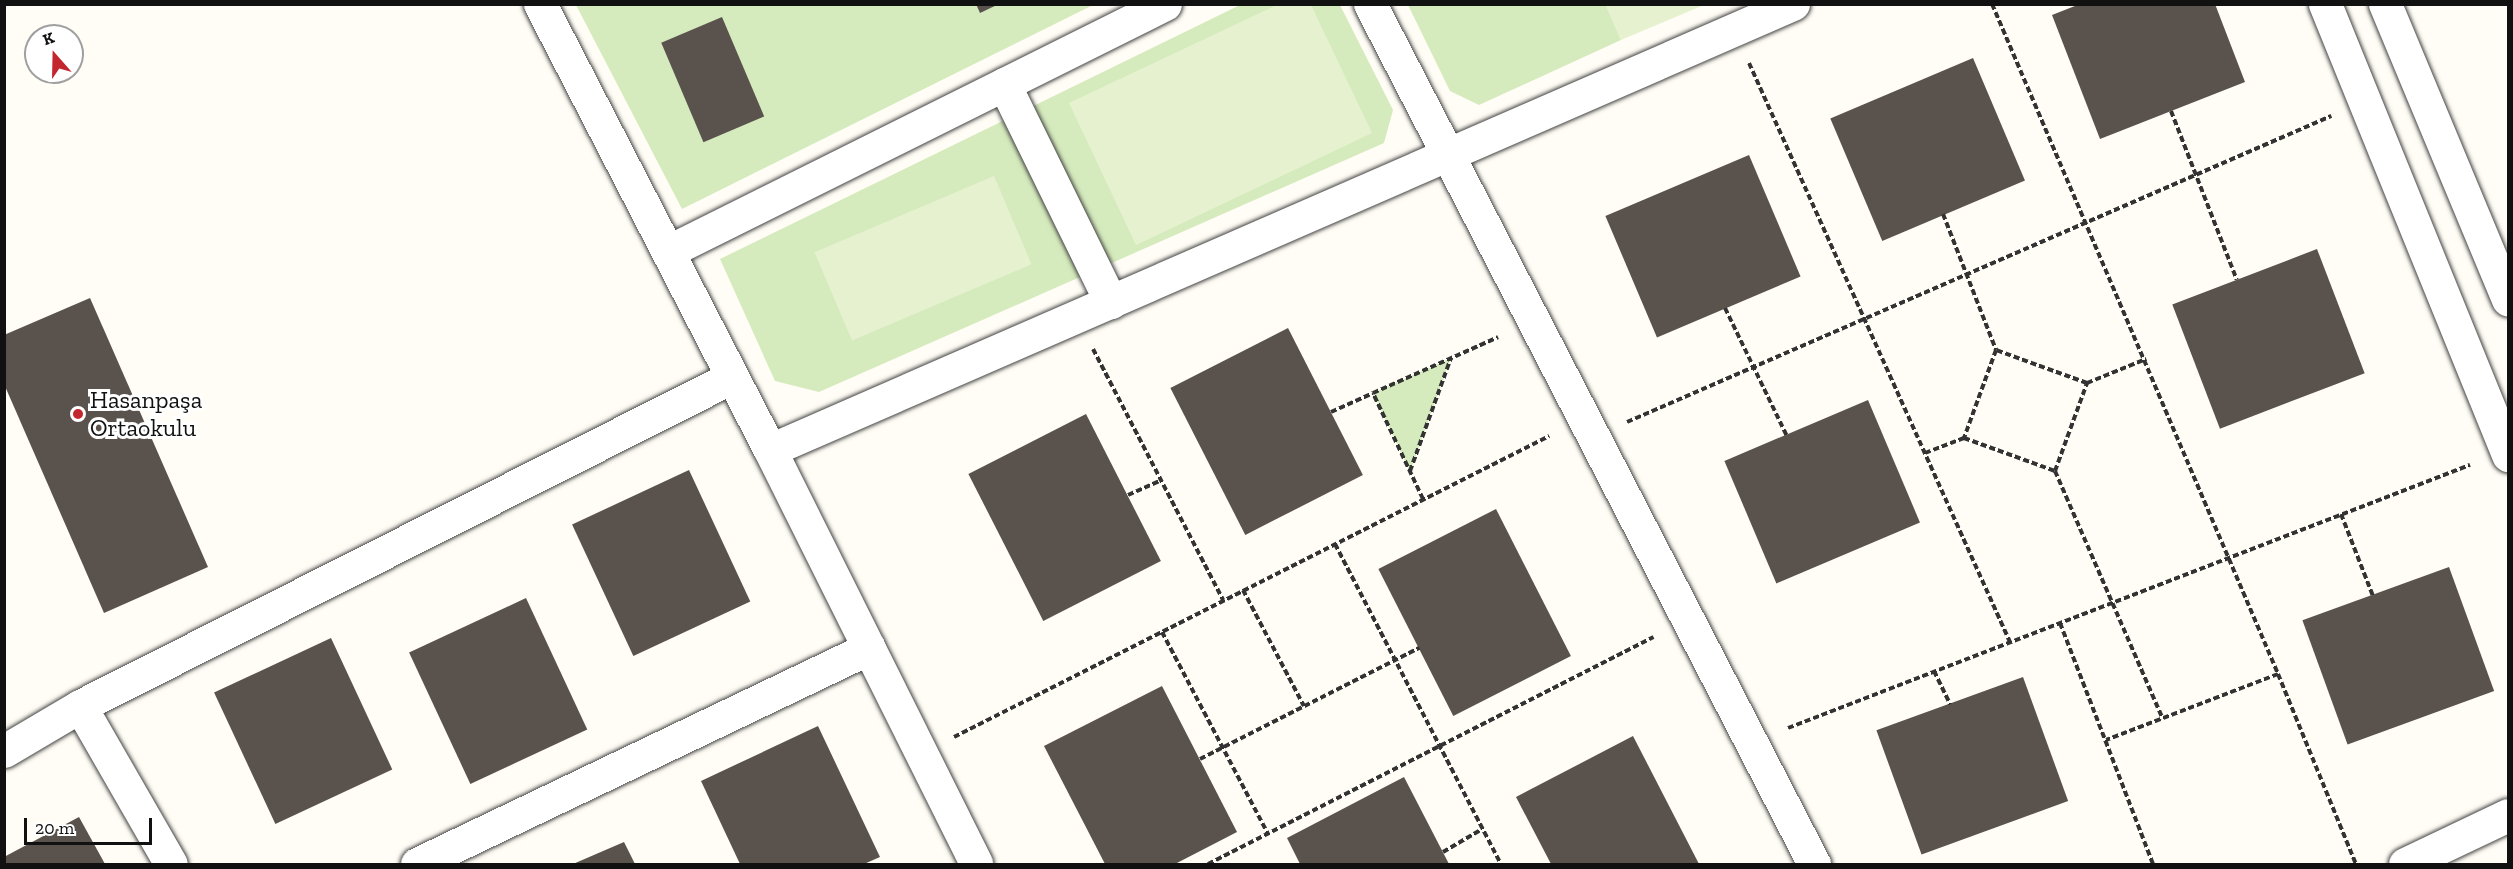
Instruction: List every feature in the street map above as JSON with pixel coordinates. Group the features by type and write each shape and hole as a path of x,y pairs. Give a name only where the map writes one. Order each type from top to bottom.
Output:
{"street":[{"path":"540,4 770,450 976,864"},
{"path":"669,251 1165,4"},
{"path":"1370,4 1814,864"},
{"path":"770,450 1793,4"},
{"path":"2325,4 2508,453"},
{"path":"2385,4 2508,299"},
{"path":"1005,84 1111,302"},
{"path":"4,751 80,706 732,377"},
{"path":"417,864 869,648"},
{"path":"80,706 171,864"},
{"path":"2405,864 2508,815"}],"path":[{"path":"1992,4 2232,557 2356,864"},
{"path":"1734,30 2011,642"},
{"path":"921,754 1423,499 1589,427 1753,367 2364,102"},
{"path":"2171,111 2236,280"},
{"path":"1943,214 1996,350 1964,438"},
{"path":"1725,308 1787,436"},
{"path":"1076,317 1223,600"},
{"path":"1331,412 1534,321"},
{"path":"1996,350 2087,383 2146,359"},
{"path":"1410,472 1451,358"},
{"path":"2087,383 2055,471 2163,719"},
{"path":"1373,393 1423,499"},
{"path":"1925,453 1964,438 2055,471"},
{"path":"1751,742 2341,514 2508,453"},
{"path":"1128,495 1161,480"},
{"path":"2341,514 2373,596"},
{"path":"1335,544 1501,864"},
{"path":"1243,590 1305,706"},
{"path":"1208,864 1688,620"},
{"path":"2060,623 2153,864"},
{"path":"1162,632 1268,834"},
{"path":"1200,759 1419,648"},
{"path":"1934,671 1950,704"},
{"path":"2106,740 2278,675"},
{"path":"1443,852 1482,829"}],"green space":[{"path":"576,5 1093,5 682,209"},
{"path":"1240,5 1340,5 1393,110 1384,143 819,392 775,381 720,259"},
{"path":"1277,5 1311,5 1372,133 1136,245 1069,103"},
{"path":"1408,5 1606,5 1621,40 1479,105 1450,91"},
{"path":"1606,5 1704,5 1621,40"},
{"path":"994,176 1032,264 852,341 815,252"},
{"path":"1451,358 1410,472 1373,393"}],"building":[{"path":"976,4 999,4 980,13"},
{"path":"2080,4 2215,4 2245,82 2100,139 2052,15"},
{"path":"722,17 764,116 703,142 661,43"},
{"path":"1973,58 2025,180 1882,241 1830,119"},
{"path":"1749,155 1801,277 1657,337 1605,216"},
{"path":"2317,249 2365,373 2220,429 2172,305"},
{"path":"90,298 208,567 104,613 4,384 4,335"},
{"path":"1288,328 1363,475 1245,535 1170,388"},
{"path":"1868,400 1920,522 1776,583 1724,461"},
{"path":"1086,414 1161,561 1043,621 968,474"},
{"path":"689,470 750,601 633,656 572,525"},
{"path":"1496,509 1571,656 1453,716 1378,569"},
{"path":"2449,567 2494,691 2348,744 2302,620"},
{"path":"526,598 587,729 470,784 409,653"},
{"path":"331,638 392,769 275,824 214,693"},
{"path":"2023,677 2068,801 1922,854 1876,730"},
{"path":"1162,686 1237,832 1175,864 1105,864 1044,746"},
{"path":"818,726 880,857 864,864 740,864 701,781"},
{"path":"1633,736 1699,864 1551,864 1516,797"},
{"path":"1404,777 1449,864 1300,864 1287,838"},
{"path":"79,817 105,864 4,864 4,857"},
{"path":"624,842 635,864 573,864"}],"place":[{"name":"Hasanpaşa Ortaokulu","path":"78,414"}]}
